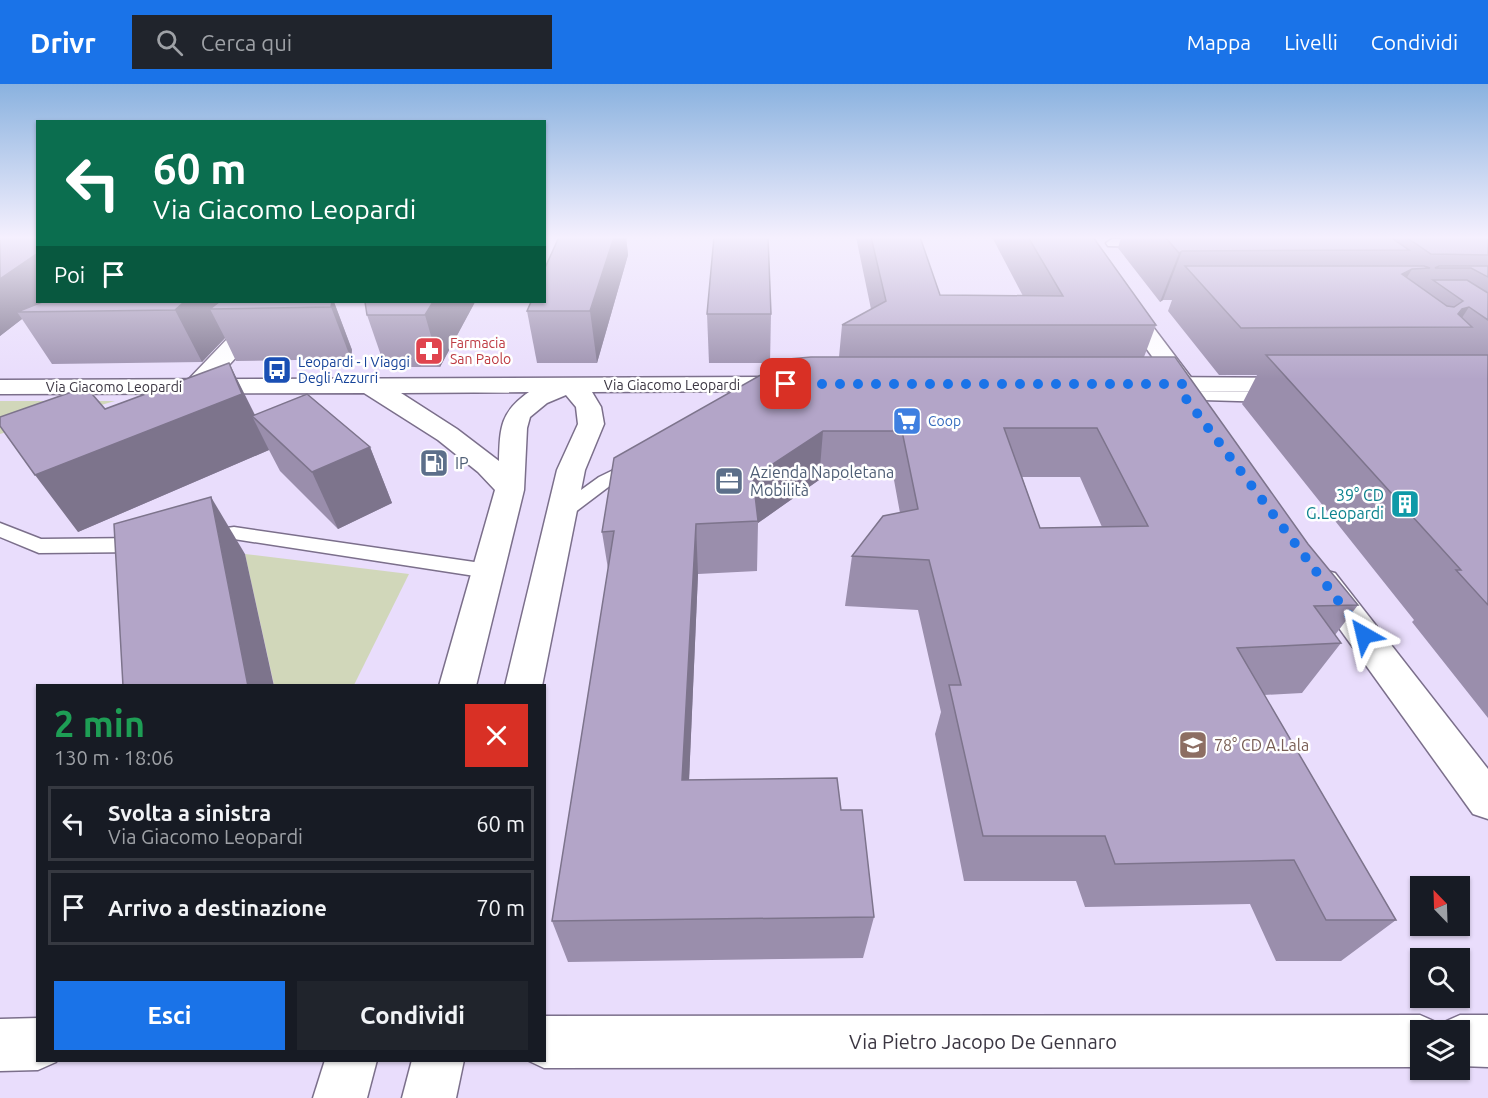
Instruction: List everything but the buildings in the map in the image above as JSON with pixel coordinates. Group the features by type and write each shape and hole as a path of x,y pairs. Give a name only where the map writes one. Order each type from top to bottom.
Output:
{"street":[{"path":"1110,284 1184,390 1205,424"},
{"path":"195,387 258,319 290,303"},
{"path":"457,684 514,472 515,417 531,401 569,386 588,403 592,418 590,431 571,470 524,684"},
{"name":"Via Giacomo Leopardi","path":"0,387 569,386 807,391"},
{"path":"369,387 403,404 498,474 510,490"},
{"path":"1131,390 1311,391"},
{"path":"1304,556 1488,801"},
{"name":"Via Pietro Jacopo De Gennaro","path":"546,1042 1410,1041"},
{"path":"1470,1041 1488,1041"},
{"path":"0,1045 36,1044"},
{"path":"340,1098 350,1062"},
{"path":"429,1098 438,1062"}],"lane":[{"path":"765,401 807,391"},
{"path":"563,512 605,481 651,456"},
{"path":"0,529 39,546 134,546 167,542"},
{"path":"189,539 234,533 488,571"}],"green space":[{"path":"0,401 115,401 0,434"},
{"path":"245,554 409,574 354,684 274,684"}],"place":[{"name":"Farmacia San Paolo","path":"429,351"},
{"name":"Leopardi - I Viaggi Degli Azzurri","path":"277,370"},
{"name":"Coop","path":"907,421"},
{"name":"IP","path":"434,463"},
{"name":"Azienda Napoletana Mobilità","path":"729,481"},
{"name":"39° CD G.Leopardi","path":"1405,504"},
{"name":"78° CD A.Lala","path":"1193,745"}],"route":[{"path":"786,384 1184,384 1184,396 1364,635"}]}
